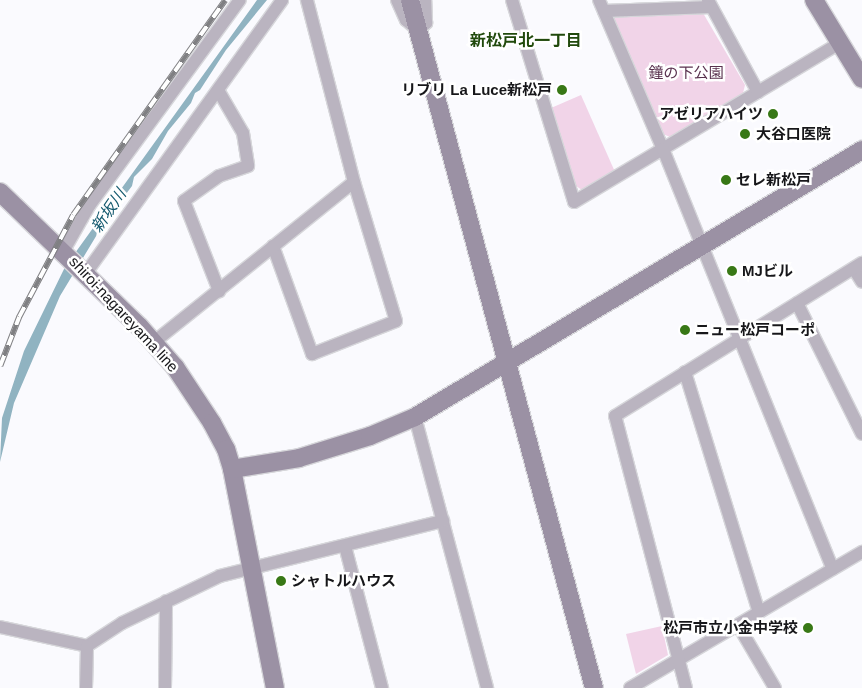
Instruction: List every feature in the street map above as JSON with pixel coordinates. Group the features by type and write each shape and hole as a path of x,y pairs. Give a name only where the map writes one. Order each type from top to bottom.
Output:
{"street":[{"path":"65,252 89,206 240,0"},
{"path":"84,271 282,0"},
{"path":"273,246 312,354 396,321 354,182 307,0"},
{"path":"397,0 406,20 418,30"},
{"path":"410,0 594,688"},
{"path":"418,30 426,23 425,0"},
{"path":"512,0 574,202 840,43"},
{"path":"814,0 862,79"},
{"path":"758,92 709,3 601,6 663,149 833,569"},
{"path":"218,90 243,133 248,166 219,176 184,200 219,291"},
{"path":"232,469 299,458 370,436 415,417 862,150"},
{"path":"154,342 354,182"},
{"name":"shiroi-nagareyama line","path":"0,193 65,252 154,342 176,367 212,423 226,449 232,469 275,688"},
{"path":"686,688 614,416 858,266 862,282"},
{"path":"797,303 862,434"},
{"path":"684,372 759,612"},
{"path":"415,417 487,688"},
{"path":"0,627 87,646 122,622 220,576 443,521"},
{"path":"344,546 382,688"},
{"path":"630,688 862,552"},
{"path":"165,688 166,601"},
{"path":"738,625 775,688"},
{"path":"86,688 87,646"}],"green space":[{"name":"鐘の下公園","path":"703,13 745,85 743,93 670,137 663,134 610,16"},
{"path":"581,95 615,172 582,190 573,184 551,108"},
{"path":"662,626 668,655 636,674 626,634"}],"water":[{"name":"新坂川","path":"257,0 267,0 226,50 200,90 195,93 191,103 168,131 152,159 134,177 132,186 104,223 60,296 14,403 0,462 2,418 24,351 65,267"}],"railway":[{"path":"0,366 19,317 73,215 225,0"}],"place":[{"name":"リブリ La Luce新松戸","path":"562,90"},
{"name":"アゼリアハイツ","path":"773,114"},
{"name":"大谷口医院","path":"745,134"},
{"name":"セレ新松戸","path":"726,180"},
{"name":"MJビル","path":"732,271"},
{"name":"ニュー松戸コーポ","path":"685,330"},
{"name":"シャトルハウス","path":"281,581"},
{"name":"松戸市立小金中学校","path":"808,628"}],"district":[{"name":"新松戸北一丁目","path":"526,41"}]}
